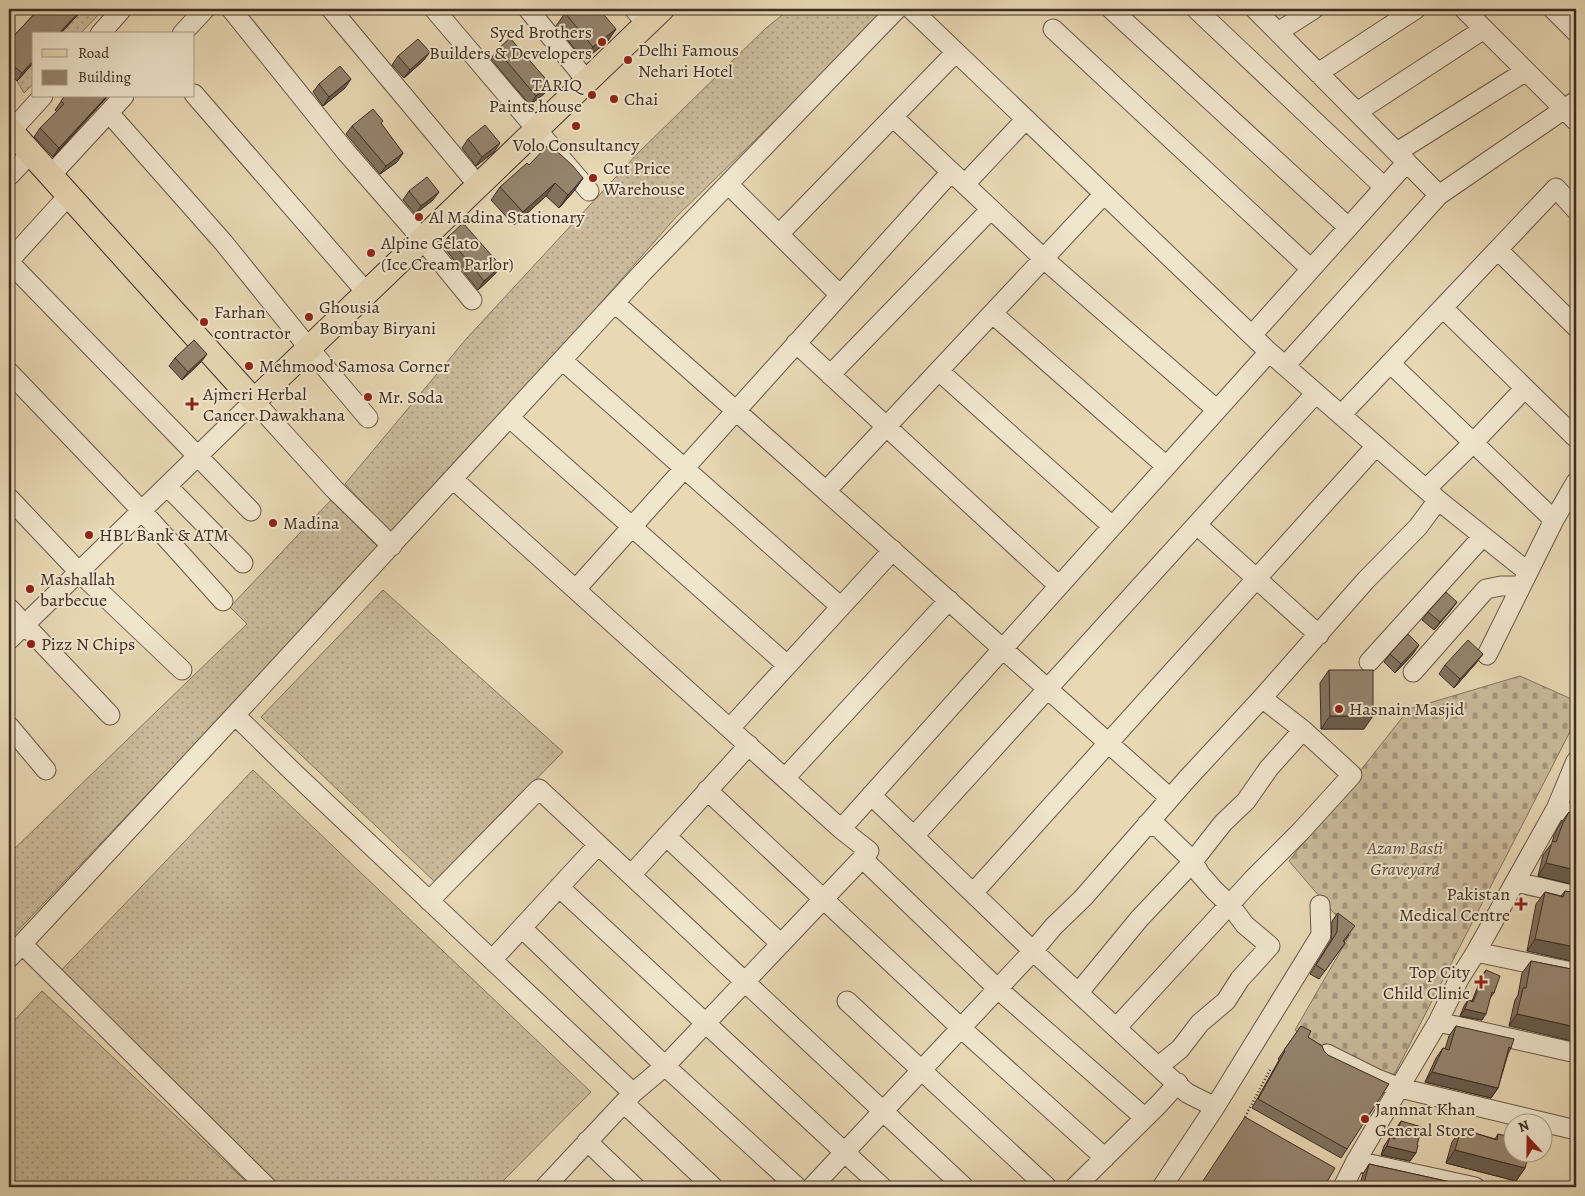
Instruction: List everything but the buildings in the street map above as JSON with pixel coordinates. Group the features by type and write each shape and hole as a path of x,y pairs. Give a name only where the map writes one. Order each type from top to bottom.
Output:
{"main road":[{"path":"10,130 254,401 308,347 587,81 647,14"}],"street":[{"path":"102,32 122,9"},
{"path":"184,32 205,9"},
{"path":"231,9 346,152 472,300"},
{"path":"331,9 478,185"},
{"path":"434,9 589,191"},
{"path":"528,9 587,81"},
{"path":"267,1187 15,951 615,303 896,9"},
{"path":"911,9 1269,352 1432,495 1483,536 1524,579"},
{"path":"1111,9 1348,227"},
{"path":"1196,9 1384,187"},
{"path":"1255,9 1440,195"},
{"path":"1278,32 1314,9"},
{"path":"1318,73 1416,9"},
{"path":"1285,366 1440,195 1572,110 1526,71 1464,9"},
{"path":"1553,9 1576,32"},
{"path":"1053,29 1311,269"},
{"path":"1357,112 1484,29"},
{"path":"779,234 956,52"},
{"path":"1252,335 1384,187 1402,157 1526,71"},
{"path":"195,95 366,292"},
{"path":"10,130 41,98"},
{"path":"51,175 122,98"},
{"path":"109,113 223,242 368,418"},
{"path":"893,117 1044,259 1217,410"},
{"path":"576,590 840,295 958,178 1026,119"},
{"path":"9,176 30,154"},
{"path":"728,184 840,295"},
{"path":"1341,415 1556,188 1576,210"},
{"path":"826,491 1104,194"},
{"path":"69,195 9,262 251,511"},
{"path":"830,374 992,209"},
{"path":"1498,250 1576,327"},
{"path":"615,303 1170,798"},
{"path":"1442,308 1576,438"},
{"path":"993,314 1166,466"},
{"path":"796,343 1059,586"},
{"path":"841,828 1269,352"},
{"path":"562,360 840,607"},
{"path":"1390,363 1554,520"},
{"path":"939,371 1112,526"},
{"path":"9,372 142,511 223,601"},
{"path":"812,1187 998,989 1054,926 1083,898 1366,580 1418,527 1432,495 1473,443 1525,388"},
{"path":"914,836 1316,393"},
{"path":"9,640 254,401 334,488 392,546"},
{"path":"510,418 787,666"},
{"path":"973,893 1376,446"},
{"path":"453,479 785,778 869,851 665,1066 628,1098 545,1187"},
{"path":"1487,655 1554,520 1576,482"},
{"path":"167,486 243,563"},
{"path":"9,498 79,572 182,670"},
{"path":"1196,525 1319,634"},
{"path":"1369,662 1483,536"},
{"path":"730,728 893,550"},
{"path":"1413,672 1486,589 1524,579"},
{"path":"785,778 949,600"},
{"path":"9,608 110,715"},
{"path":"1117,1027 1254,878 1301,832 1352,775 1303,730 1262,698"},
{"path":"235,715 492,960 713,1187"},
{"path":"9,726 46,770"},
{"path":"1079,992 1140,919 1193,861 1223,823 1246,802 1269,768 1303,730"},
{"path":"630,875 749,745"},
{"path":"1475,1187 1346,1173 1400,1088 1438,1022 1459,979 1556,809 1576,761"},
{"path":"429,901 539,789 964,1187"},
{"path":"707,790 961,1028 1104,1158"},
{"path":"872,795 1033,951 1187,1093 1215,1107"},
{"path":"1556,809 1576,813"},
{"path":"1148,824 1159,828 1193,861 1200,874 1215,892 1230,905 1244,925 1270,946 1240,978 1226,1001 1200,1024 1180,1049 1159,1066"},
{"path":"666,836 781,944"},
{"path":"492,960 598,845"},
{"path":"862,858 998,989 1145,1118"},
{"path":"1516,882 1576,896"},
{"path":"559,887 882,1187"},
{"path":"1162,1187 1215,1107 1321,935 1320,905"},
{"path":"522,928 665,1066 796,1187"},
{"path":"1476,952 1576,973"},
{"path":"847,1001 1047,1187"},
{"path":"1438,1022 1576,1054"},
{"path":"1327,1054 1374,1078 1400,1088 1576,1130"},
{"path":"1075,1187 1178,1083"},
{"path":"587,1141 635,1187"}],"path":[{"path":"1245,1117 1272,1068"}],"green space":[{"path":"83,9 104,9 82,32 62,32"},
{"path":"790,9 890,9 677,216 395,537 345,484 467,338 638,153 766,28"},
{"path":"32,64 32,85 24,93 17,81"},
{"path":"331,500 378,547 228,709 9,940 9,854 247,624 230,607"},
{"path":"383,590 563,752 435,882 261,717"},
{"name":"Azam Basti Graveyard","path":"1520,676 1576,701 1576,720 1392,1079 1347,1060 1295,1030 1351,933 1289,861 1409,709"},
{"path":"253,770 591,1092 497,1187 282,1187 52,980"},
{"path":"42,991 252,1187 9,1187 9,1026"}],"place":[{"name":"Syed Brothers Builders & Developers","path":"602,42"},
{"name":"Delhi Famous Nehari Hotel","path":"628,60"},
{"name":"TARIQ Paints house","path":"592,95"},
{"name":"Chai","path":"614,99"},
{"name":"Volo Consultancy","path":"576,126"},
{"name":"Cut Price Warehouse","path":"593,178"},
{"name":"Al Madina Stationary","path":"419,217"},
{"name":"Alpine Gelato (Ice Cream Parlor)","path":"371,253"},
{"name":"Ghousia Bombay Biryani","path":"309,317"},
{"name":"Farhan contractor","path":"204,322"},
{"name":"Mehmood Samosa Corner","path":"249,366"},
{"name":"Mr. Soda","path":"368,397"},
{"name":"Ajmeri Herbal Cancer Dawakhana","path":"192,404"},
{"name":"Madina","path":"273,523"},
{"name":"HBL Bank & ATM","path":"89,535"},
{"name":"Mashallah barbecue","path":"30,589"},
{"name":"Pizz N Chips","path":"31,644"},
{"name":"Hasnain Masjid","path":"1339,709"},
{"name":"Pakistan Medical Centre","path":"1521,904"},
{"name":"Top City Child Clinic","path":"1481,982"},
{"name":"Jannnat Khan General Store","path":"1365,1119"}]}
